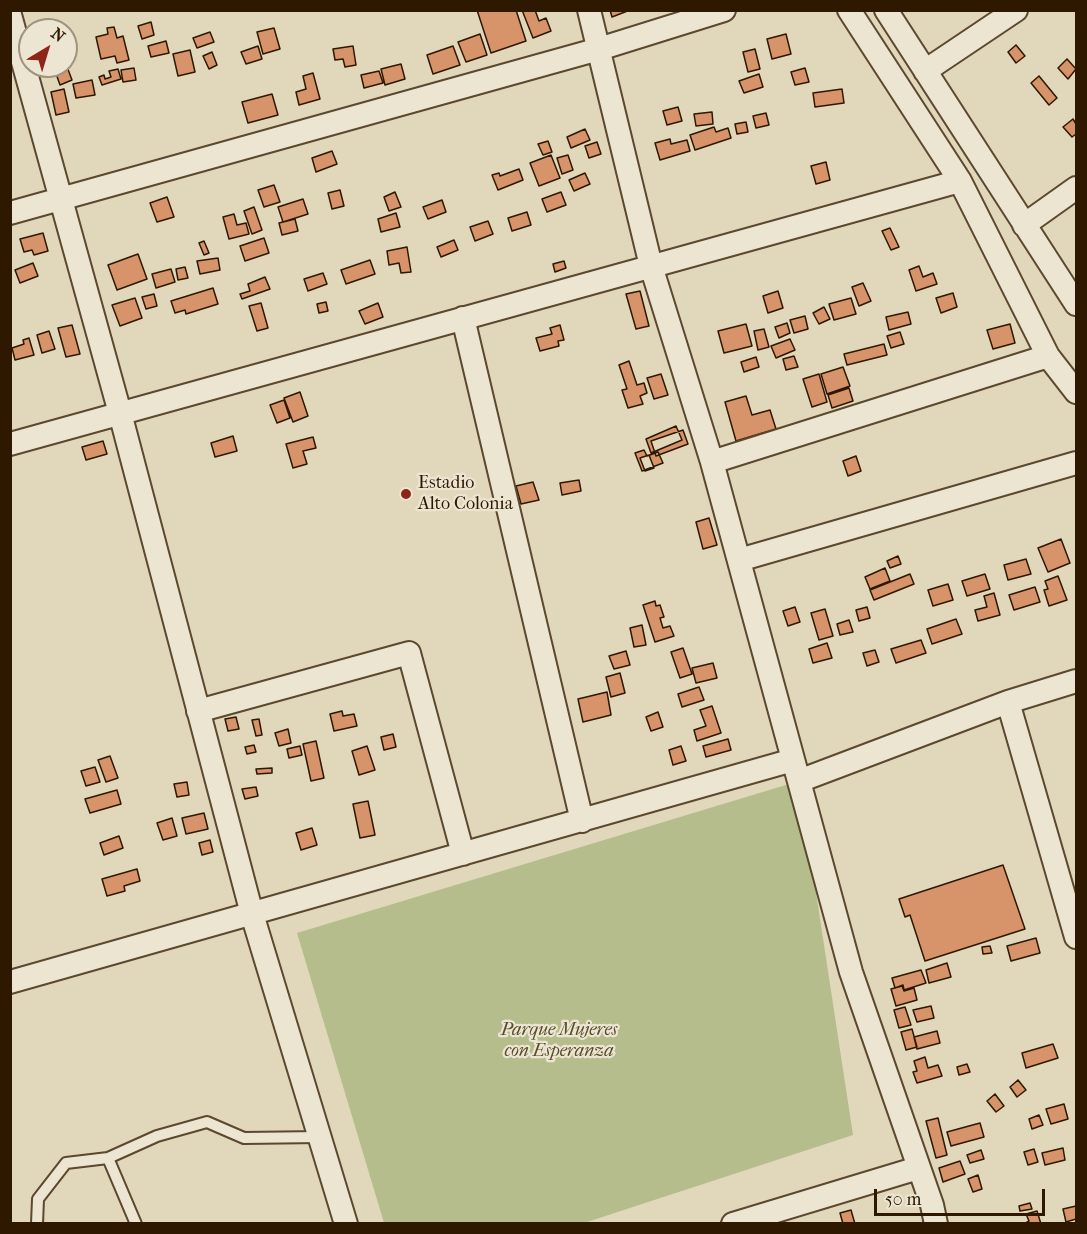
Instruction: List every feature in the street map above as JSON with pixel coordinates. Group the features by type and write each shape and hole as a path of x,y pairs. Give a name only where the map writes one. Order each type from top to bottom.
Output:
{"street":[{"path":"589,10 651,266 712,462 851,972 932,1205 936,1224"},
{"path":"10,213 599,49 724,10"},
{"path":"849,10 960,181 1048,356 1077,392"},
{"path":"886,10 1077,304"},
{"path":"925,71 1016,10"},
{"path":"10,15 120,413 252,914 346,1224"},
{"path":"10,444 960,181"},
{"path":"1024,225 1077,188"},
{"path":"463,318 582,821"},
{"path":"712,462 1048,356"},
{"path":"739,561 1077,463"},
{"path":"198,711 409,653 463,854"},
{"path":"10,982 582,821 796,771 1077,681"},
{"path":"1008,702 1068,872 1077,937"},
{"path":"733,1224 918,1168"}],"lane":[{"path":"37,1224 38,1199 66,1162 108,1158 157,1136 207,1122 244,1138 321,1137"},
{"path":"108,1158 136,1224"}],"green space":[{"name":"Parque Mujeres con Esperanza","path":"799,781 853,1135 584,1223 384,1223 297,933"}],"building":[{"path":"477,10 516,10 526,41 491,53"},
{"path":"522,10 535,10 539,21 546,18 551,31 533,38"},
{"path":"610,10 630,10 612,17"},
{"path":"151,22 154,35 142,39 138,26"},
{"path":"114,27 117,38 123,36 129,60 117,63 115,56 101,59 96,37 108,34 107,28"},
{"path":"274,28 280,49 263,54 257,32"},
{"path":"210,32 214,42 197,48 193,38"},
{"path":"480,34 487,55 466,62 458,42"},
{"path":"786,34 791,54 772,59 767,39"},
{"path":"166,41 169,53 151,57 148,46"},
{"path":"1016,45 1025,56 1016,63 1008,52"},
{"path":"258,46 262,59 246,64 241,52"},
{"path":"353,46 356,65 345,67 343,59 335,60 333,49"},
{"path":"453,46 460,65 433,74 427,55"},
{"path":"755,49 760,69 748,72 743,52"},
{"path":"190,50 195,72 178,76 173,54"},
{"path":"212,52 217,65 209,69 203,56"},
{"path":"1067,59 1076,69 1068,79 1058,68"},
{"path":"401,64 405,79 385,85 381,69"},
{"path":"134,68 136,80 123,82 121,70"},
{"path":"805,68 809,82 795,85 791,72"},
{"path":"118,69 121,79 102,85 99,77 104,75 105,79 111,77 109,71"},
{"path":"379,71 383,83 364,88 361,75"},
{"path":"313,73 320,99 299,105 296,92 306,89 303,76"},
{"path":"759,74 763,87 744,93 739,81"},
{"path":"1039,76 1057,98 1049,105 1031,83"},
{"path":"58,78 71,78 72,80 60,85"},
{"path":"92,80 95,95 76,98 73,84"},
{"path":"64,89 69,112 56,115 51,92"},
{"path":"842,89 844,103 815,107 813,93"},
{"path":"272,94 278,115 248,123 242,102"},
{"path":"678,107 682,121 667,125 663,111"},
{"path":"712,112 713,124 696,126 694,114"},
{"path":"766,113 769,125 756,128 753,116"},
{"path":"1073,119 1076,124 1076,134 1072,137 1063,127"},
{"path":"746,122 748,132 737,134 735,124"},
{"path":"714,127 716,132 728,128 731,138 695,150 690,135"},
{"path":"585,129 590,140 571,148 567,137"},
{"path":"670,139 671,144 687,140 690,151 660,160 655,143"},
{"path":"548,141 552,152 543,155 538,144"},
{"path":"597,142 601,154 589,158 585,146"},
{"path":"332,151 337,164 316,172 312,158"},
{"path":"551,155 560,178 539,186 530,163"},
{"path":"568,155 573,170 562,174 557,158"},
{"path":"826,162 830,180 816,184 811,166"},
{"path":"519,169 523,180 498,190 492,175 499,173 500,176"},
{"path":"585,173 590,184 574,191 569,180"},
{"path":"274,185 280,202 264,207 258,190"},
{"path":"340,190 344,206 332,209 328,193"},
{"path":"395,192 401,207 389,211 384,197"},
{"path":"561,192 566,205 547,212 542,199"},
{"path":"167,197 174,217 157,222 150,203"},
{"path":"303,199 308,214 283,222 278,207"},
{"path":"442,200 446,212 428,219 423,207"},
{"path":"254,207 262,230 252,234 244,211"},
{"path":"527,212 531,225 512,231 508,218"},
{"path":"396,213 400,227 381,232 378,219"},
{"path":"234,214 237,225 246,223 249,234 229,239 223,217"},
{"path":"295,219 298,231 282,235 279,223"},
{"path":"488,221 493,234 475,241 470,227"},
{"path":"890,228 899,247 891,250 882,231"},
{"path":"43,233 48,251 34,255 32,250 24,252 20,239"},
{"path":"264,238 269,253 245,261 240,246"},
{"path":"454,240 458,250 441,257 437,247"},
{"path":"204,241 209,253 204,255 199,243"},
{"path":"407,247 411,272 401,273 399,263 389,265 387,251"},
{"path":"138,254 147,279 117,290 108,265"},
{"path":"218,258 220,270 200,274 197,261"},
{"path":"370,260 375,274 346,284 341,270"},
{"path":"564,261 566,268 555,272 553,264"},
{"path":"33,263 38,276 20,283 15,270"},
{"path":"919,266 923,277 933,273 937,284 916,291 909,270"},
{"path":"185,267 188,278 178,280 176,269"},
{"path":"171,269 175,282 156,288 152,274"},
{"path":"323,273 327,284 308,291 304,279"},
{"path":"265,277 270,289 242,299 240,294 250,291 248,284"},
{"path":"863,283 871,301 859,306 852,287"},
{"path":"213,288 218,304 186,314 185,310 175,313 171,301"},
{"path":"640,291 649,326 636,329 626,294"},
{"path":"778,291 783,308 768,313 763,296"},
{"path":"953,293 957,307 941,313 936,298"},
{"path":"154,294 157,306 146,309 142,297"},
{"path":"135,298 142,318 120,326 112,305"},
{"path":"851,298 856,314 834,320 829,304"},
{"path":"326,302 328,311 319,313 317,304"},
{"path":"261,303 268,328 257,331 249,306"},
{"path":"378,303 383,317 365,324 359,311"},
{"path":"824,307 830,319 819,324 813,313"},
{"path":"908,312 911,324 889,330 886,317"},
{"path":"805,316 808,329 794,333 790,320"},
{"path":"787,323 790,333 779,338 775,327"},
{"path":"746,324 752,346 724,353 718,331"},
{"path":"1010,324 1015,343 993,349 987,330"},
{"path":"72,325 80,354 66,357 58,328"},
{"path":"560,325 564,340 558,341 559,346 540,351 536,338 552,334 550,328"},
{"path":"764,329 769,347 758,350 754,331"},
{"path":"49,331 55,349 42,353 37,335"},
{"path":"900,332 904,344 891,348 887,336"},
{"path":"29,338 34,355 15,360 12,348 24,344 23,340"},
{"path":"790,339 795,350 776,358 771,346"},
{"path":"884,344 887,355 847,365 844,354"},
{"path":"794,356 798,367 786,370 783,359"},
{"path":"756,357 759,367 744,372 741,362"},
{"path":"629,361 637,385 644,383 647,393 640,396 643,404 628,408 622,390 627,389 619,365"},
{"path":"843,367 850,386 827,394 821,374"},
{"path":"661,374 668,395 654,399 647,378"},
{"path":"819,374 827,402 812,407 803,379"},
{"path":"849,388 853,401 832,408 828,395"},
{"path":"300,392 308,416 293,422 284,398"},
{"path":"746,396 752,415 770,410 776,429 736,441 725,402"},
{"path":"284,400 290,418 277,423 270,405"},
{"path":"676,426 682,440 651,453 646,439"},
{"path":"683,430 688,444 656,456 651,441"},
{"path":"233,436 237,451 215,457 211,443"},
{"path":"313,437 316,448 303,451 307,464 293,468 286,444"},
{"path":"103,441 107,454 86,460 82,447"},
{"path":"644,450 647,456 658,452 663,463 642,471 635,453"},
{"path":"649,455 654,468 645,471 640,458"},
{"path":"856,456 861,471 848,476 843,461"},
{"path":"579,480 581,491 562,495 560,483"},
{"path":"533,482 539,500 521,504 516,486"},
{"path":"709,518 717,545 703,549 696,522"},
{"path":"1061,539 1070,563 1048,572 1038,548"},
{"path":"898,556 901,564 890,568 887,561"},
{"path":"1026,559 1031,574 1008,580 1004,565"},
{"path":"885,568 890,581 870,589 865,577"},
{"path":"910,574 914,584 874,600 870,590"},
{"path":"985,574 990,589 967,596 962,581"},
{"path":"1058,576 1067,600 1049,606 1044,590 1048,589 1045,581"},
{"path":"948,584 953,600 933,606 928,590"},
{"path":"1035,587 1040,602 1014,610 1009,595"},
{"path":"994,593 1000,615 978,621 975,610 987,607 984,596"},
{"path":"655,601 656,606 660,605 664,617 660,618 663,628 670,626 674,636 655,642 643,605"},
{"path":"795,607 800,622 788,626 783,611"},
{"path":"867,607 870,618 859,621 856,610"},
{"path":"825,609 833,636 819,640 811,613"},
{"path":"956,619 962,634 932,644 927,629"},
{"path":"849,620 853,632 840,635 837,624"},
{"path":"642,625 646,645 634,647 630,628"},
{"path":"921,640 926,653 896,663 891,649"},
{"path":"827,643 832,658 813,663 809,649"},
{"path":"683,648 692,674 680,678 671,652"},
{"path":"875,650 879,662 867,666 863,653"},
{"path":"626,651 630,665 614,669 609,656"},
{"path":"713,663 717,678 696,683 692,668"},
{"path":"620,673 625,693 611,697 606,677"},
{"path":"699,687 704,700 682,707 678,694"},
{"path":"607,692 611,715 583,722 578,699"},
{"path":"712,706 721,733 697,741 694,730 706,726 700,710"},
{"path":"342,711 343,716 354,714 357,726 334,731 330,714"},
{"path":"658,712 663,727 651,731 646,717"},
{"path":"236,717 239,729 228,731 225,719"},
{"path":"259,719 262,735 256,736 252,720"},
{"path":"288,729 291,743 279,746 275,733"},
{"path":"393,734 396,747 384,750 381,737"},
{"path":"728,739 731,750 706,757 703,746"},
{"path":"316,741 324,778 311,781 303,744"},
{"path":"254,745 256,752 247,754 245,747"},
{"path":"300,746 302,755 289,758 287,749"},
{"path":"367,746 375,770 359,775 352,751"},
{"path":"681,746 686,761 673,765 669,750"},
{"path":"110,756 118,778 106,782 98,760"},
{"path":"95,767 100,782 86,786 81,771"},
{"path":"272,768 272,773 257,774 256,769"},
{"path":"187,782 189,795 177,797 174,784"},
{"path":"256,787 258,796 245,799 242,789"},
{"path":"117,790 121,804 90,813 85,799"},
{"path":"368,801 375,835 360,838 353,804"},
{"path":"204,813 208,829 186,834 182,818"},
{"path":"172,818 177,836 163,840 157,823"},
{"path":"312,828 317,845 301,850 296,833"},
{"path":"119,836 123,848 104,855 100,843"},
{"path":"210,840 213,852 202,855 199,843"},
{"path":"1003,865 1025,929 925,961 910,915 905,917 899,899"},
{"path":"137,869 140,881 124,886 125,891 107,896 102,879"},
{"path":"1036,938 1040,953 1011,961 1007,946"},
{"path":"990,946 992,953 983,954 982,947"},
{"path":"947,963 951,977 929,983 926,970"},
{"path":"921,970 926,983 904,990 903,985 895,988 892,978"},
{"path":"902,986 904,991 914,988 917,1000 896,1006 891,989"},
{"path":"931,1006 934,1018 917,1022 913,1010"},
{"path":"905,1007 911,1025 899,1028 894,1010"},
{"path":"912,1029 917,1047 906,1050 901,1032"},
{"path":"937,1031 940,1043 917,1049 914,1037"},
{"path":"1053,1044 1058,1058 1026,1068 1022,1053"},
{"path":"925,1057 928,1068 938,1065 942,1076 917,1083 913,1072 917,1071 914,1061"},
{"path":"967,1064 970,1072 959,1075 957,1067"},
{"path":"1018,1080 1026,1090 1017,1097 1010,1087"},
{"path":"995,1094 1004,1106 996,1112 987,1101"},
{"path":"1064,1104 1068,1119 1051,1124 1046,1109"},
{"path":"1039,1115 1043,1125 1032,1129 1029,1119"},
{"path":"938,1118 947,1155 936,1158 926,1121"},
{"path":"980,1123 984,1137 951,1146 947,1132"},
{"path":"1063,1148 1065,1160 1045,1165 1042,1153"},
{"path":"1034,1149 1038,1162 1028,1165 1024,1152"},
{"path":"981,1150 984,1159 970,1163 967,1155"},
{"path":"960,1161 965,1174 943,1182 939,1168"},
{"path":"978,1175 982,1189 973,1192 968,1179"},
{"path":"1030,1203 1032,1209 1020,1211 1019,1206"},
{"path":"1076,1206 1076,1219 1066,1222 1063,1209"},
{"path":"851,1210 855,1224 843,1224 840,1213"},
{"path":"1037,1211 1041,1224 1024,1224 1029,1221 1026,1214"}],"place":[{"name":"Estadio Alto Colonia","path":"406,494"}]}
